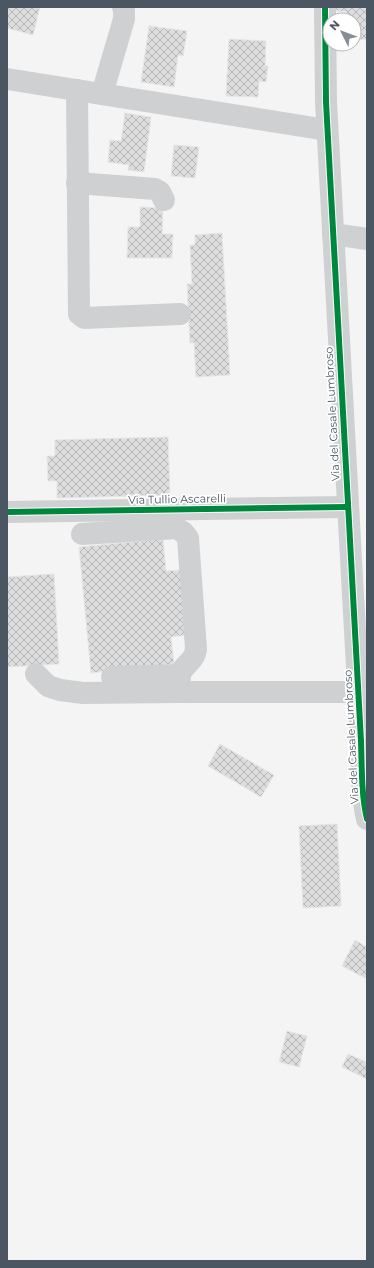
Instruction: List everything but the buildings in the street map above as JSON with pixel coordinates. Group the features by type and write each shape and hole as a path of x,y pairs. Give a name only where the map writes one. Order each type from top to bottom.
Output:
{"street":[{"path":"102,94 124,18 123,7"},
{"name":"Via del Casale Lumbroso","path":"325,7 325,83 327,130 362,783 363,799 367,819"},
{"path":"7,79 327,130"},
{"path":"77,90 79,314 84,318 180,314"},
{"path":"77,182 155,189 160,192 164,200"},
{"path":"333,234 367,239"},
{"name":"Via Tullio Ascarelli","path":"7,512 347,507"},
{"path":"82,534 176,528 183,532 188,538 196,649 195,654 180,683"},
{"path":"36,674 48,686 60,690 83,692 180,683"},
{"path":"112,677 180,683 358,692"}],"cycle path":[{"path":"325,7 326,102 362,780 367,819"},
{"path":"7,512 347,507"}]}
